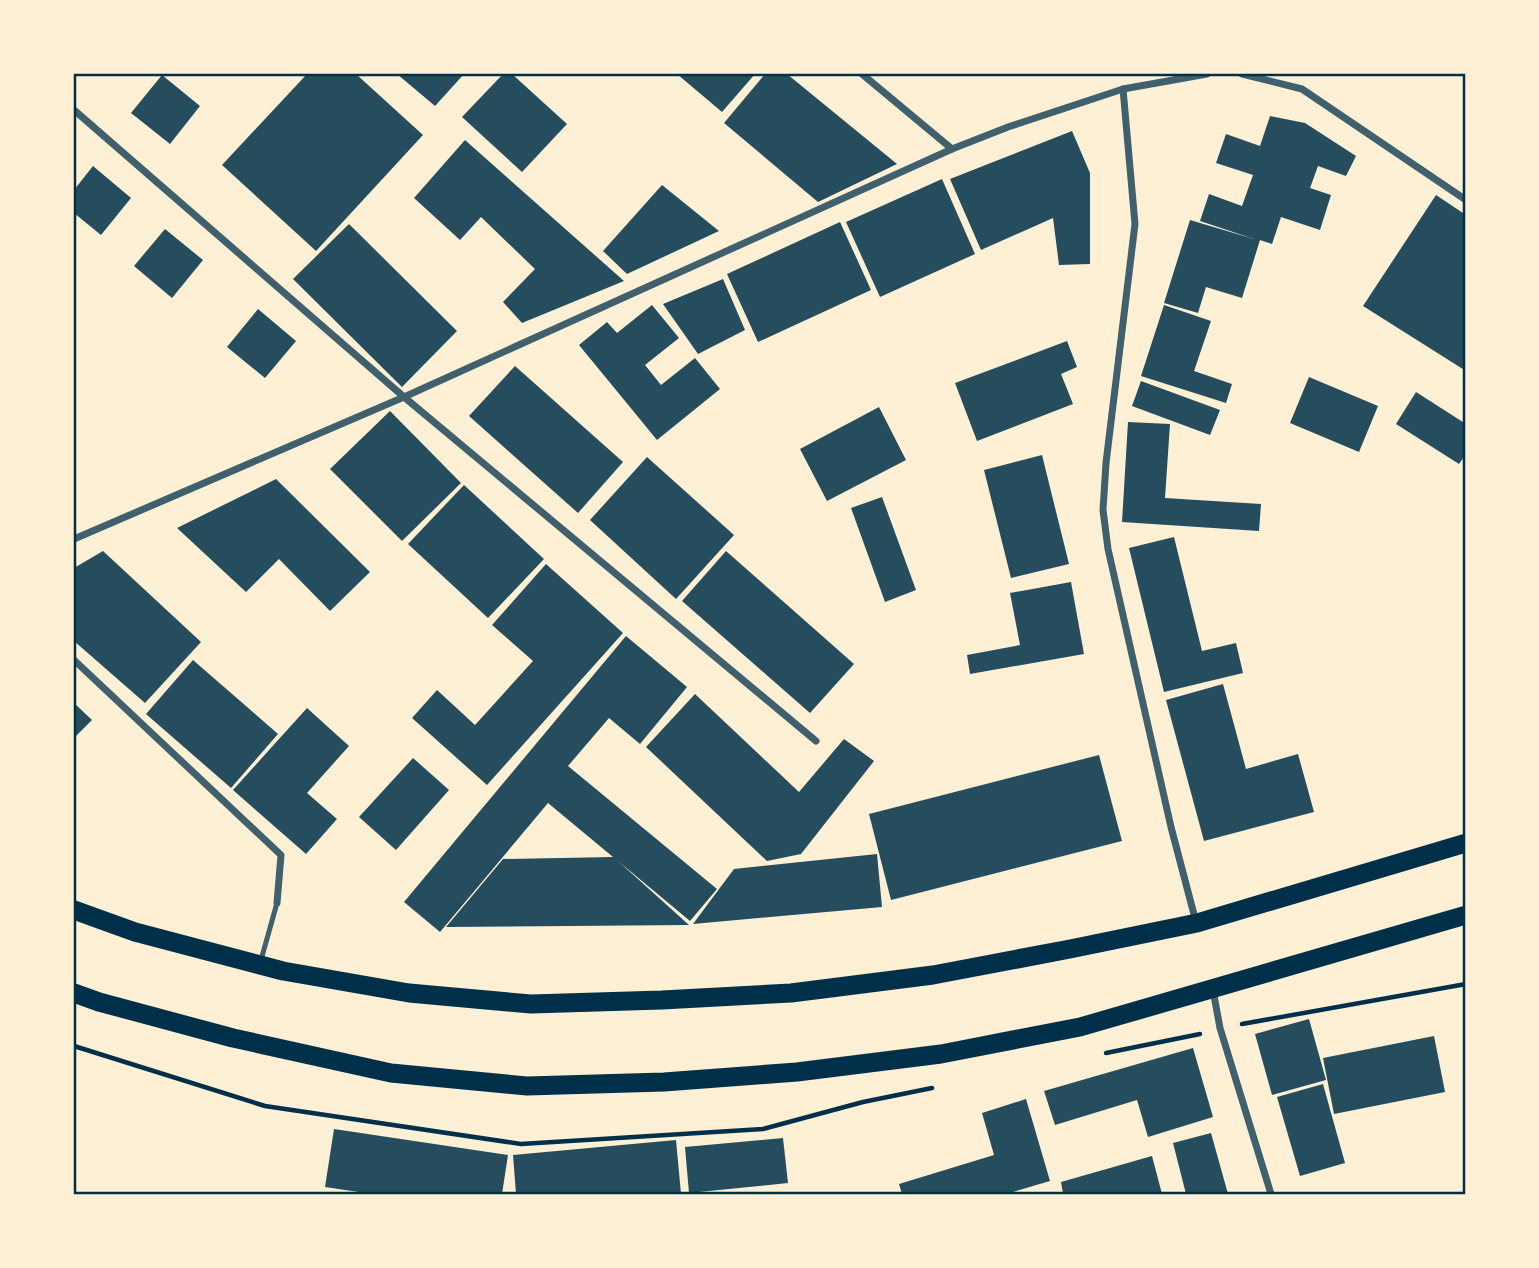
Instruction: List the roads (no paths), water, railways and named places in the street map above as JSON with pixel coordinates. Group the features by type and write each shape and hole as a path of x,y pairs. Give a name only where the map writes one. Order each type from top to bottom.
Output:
{"highway":[{"path":"74,910 135,932 283,971 423,994 531,1003 662,1000 791,993 933,975 1197,923 1465,843"},
{"path":"74,993 233,1038 391,1073 527,1086 664,1082 797,1072 941,1054 1080,1027 1465,915"}],"street":[{"path":"862,74 952,149"},
{"path":"74,539 404,397 952,149 1008,127 1123,89 1207,74"},
{"path":"1242,74 1302,89 1465,200"},
{"path":"1123,89 1135,223 1105,463 1103,510 1108,549 1175,847 1197,923"},
{"path":"74,110 404,397 816,741"},
{"path":"74,660 281,855 277,903"},
{"path":"1212,987 1220,1028 1271,1195"}],"lane":[{"path":"259,965 277,903"}]}
